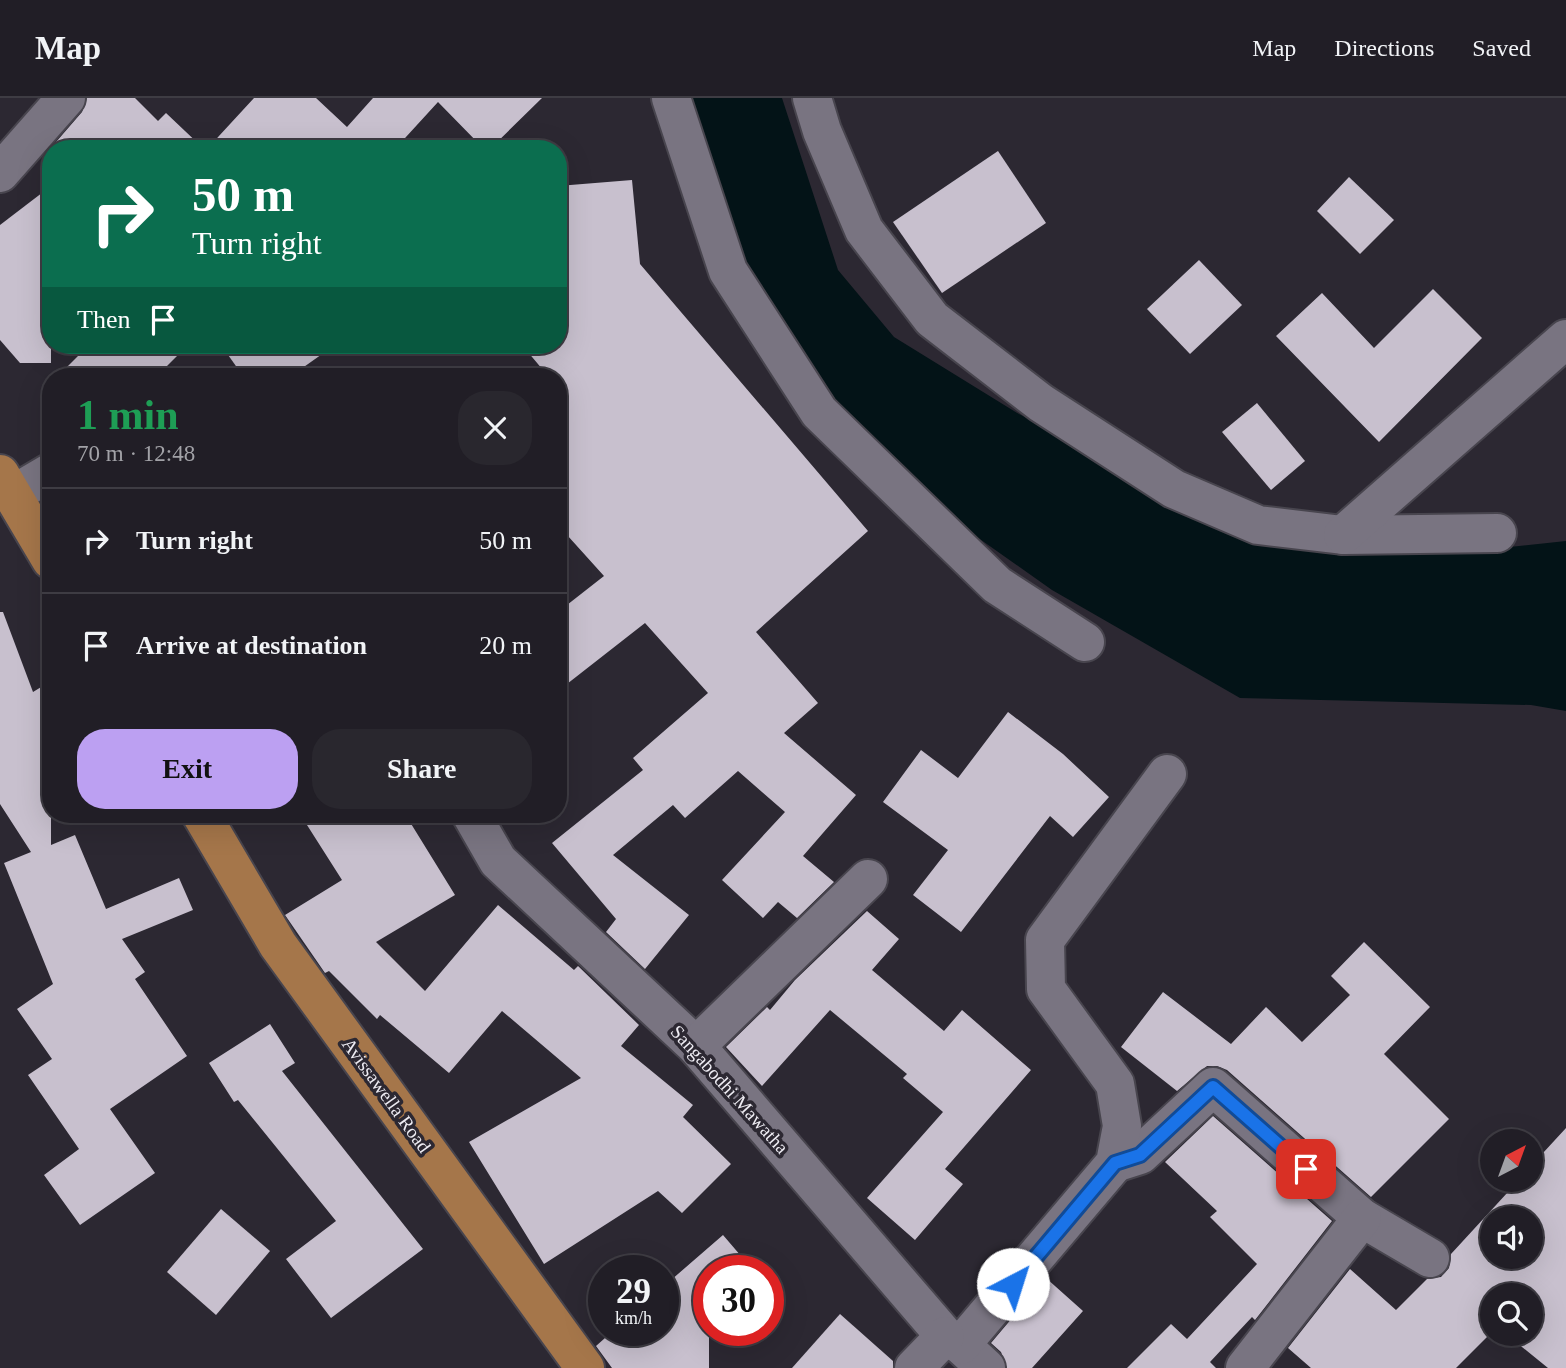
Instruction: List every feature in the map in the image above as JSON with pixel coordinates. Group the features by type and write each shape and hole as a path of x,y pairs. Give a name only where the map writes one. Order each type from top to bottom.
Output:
{"main road":[{"path":"6,484 42,545"},
{"name":"Avissawella Road","path":"206,823 278,945 585,1368"}],"street":[{"path":"0,173 66,98"},
{"path":"671,98 728,271 819,412 997,585 1085,642"},
{"path":"812,98 822,131 864,230 932,320 1041,404 1174,489 1258,525 1343,535 1497,533"},
{"path":"1343,535 1566,339"},
{"path":"6,484 42,474"},
{"path":"914,1368 964,1350 1115,1163 1122,1126 1115,1084 1046,989 1045,940 1167,774"},
{"name":"Sangabodhi Mawatha","path":"476,823 498,862 696,1046 964,1350"},
{"path":"696,1046 868,879"},
{"path":"1115,1163 1140,1155 1213,1087 1362,1218 1430,1258"},
{"path":"1245,1368 1362,1218"}],"shaded area":[{"path":"680,98 782,98 838,270 894,337 1019,414 1264,537 1500,548 1566,541 1566,711 1531,705 1240,698 1052,590 909,489 776,329 703,178"}],"building":[{"path":"87,98 135,98 158,121 166,113 194,140 58,140 82,112"},
{"path":"254,98 316,98 347,127 373,98 542,98 499,140 475,140 438,102 403,140 215,140"},
{"path":"998,151 1046,223 942,293 893,222"},
{"path":"1349,177 1394,220 1360,254 1317,211"},
{"path":"632,180 640,264 868,531 756,632 818,703 784,733 856,795 803,856 834,882 797,918 778,902 763,918 722,880 785,812 738,771 685,818 673,805 613,855 689,915 645,969 606,932 616,919 552,843 643,770 633,758 708,693 645,623 567,684 567,605 604,576 567,535 567,368 541,368 530,354 567,354 567,185"},
{"path":"42,193 42,354 51,354 51,363 20,363 0,340 0,225"},
{"path":"1199,260 1242,305 1190,354 1147,309"},
{"path":"1433,289 1482,338 1379,442 1276,336 1322,293 1374,348"},
{"path":"80,354 179,354 165,368 66,368"},
{"path":"227,354 322,354 302,368 237,368"},
{"path":"1257,403 1305,461 1271,490 1222,432"},
{"path":"0,612 3,612 33,692 42,686 42,823 51,823 51,845 75,835 106,909 179,878 193,910 122,939 145,972 135,979 187,1056 110,1109 155,1173 80,1225 44,1175 79,1149 28,1075 52,1059 17,1009 53,984 4,863 31,852 0,804"},
{"path":"1008,712 1063,754 1109,797 1073,837 1050,816 961,932 913,895 948,850 883,802 921,750 958,778"},
{"path":"306,823 411,823 455,895 376,942 425,991 498,905 574,970 578,966 639,1025 621,1046 693,1105 683,1117 731,1164 682,1213 658,1191 544,1264 469,1142 581,1078 502,1011 449,1073 380,1015 377,1019 329,971 325,973 285,915 342,880"},
{"path":"867,911 899,939 872,970 944,1031 962,1010 1031,1070 945,1169 963,1184 915,1240 867,1198 943,1112 903,1078 907,1074 830,1010 762,1086 726,1047 767,1007 770,1010 795,980"},
{"path":"1364,942 1430,1007 1384,1054 1449,1119 1371,1197 1227,1070 1207,1066 1177,1091 1121,1047 1163,992 1231,1044 1266,1007 1302,1042 1350,995 1331,976"},
{"path":"270,1024 295,1063 282,1071 423,1249 331,1318 286,1259 336,1221 238,1100 234,1102 209,1063"},
{"path":"1213,1116 1332,1221 1255,1320 1252,1317 1210,1362 1216,1368 1127,1368 1171,1324 1187,1339 1257,1264 1210,1217 1217,1211 1165,1162"},
{"path":"1566,1128 1566,1368 1548,1368 1521,1346 1543,1346 1543,1283 1480,1283 1480,1344 1456,1368 1311,1368 1288,1348 1350,1269 1396,1310 1427,1279 1441,1277 1449,1268 1451,1254 1480,1222 1480,1269 1543,1269 1543,1206 1495,1206 1508,1192 1544,1192 1544,1152"},
{"path":"221,1209 270,1251 216,1315 167,1272"},
{"path":"723,1235 740,1255 700,1255"},
{"path":"693,1261 693,1346 709,1346 709,1368 612,1368 596,1346 679,1346 679,1273"},
{"path":"1046,1278 1083,1311 1032,1368 1007,1368 1001,1352 991,1343"},
{"path":"840,1314 893,1361 893,1368 792,1368"}],"route":[{"path":"1013,1284 1115,1163 1140,1155 1213,1087 1306,1169"}]}
